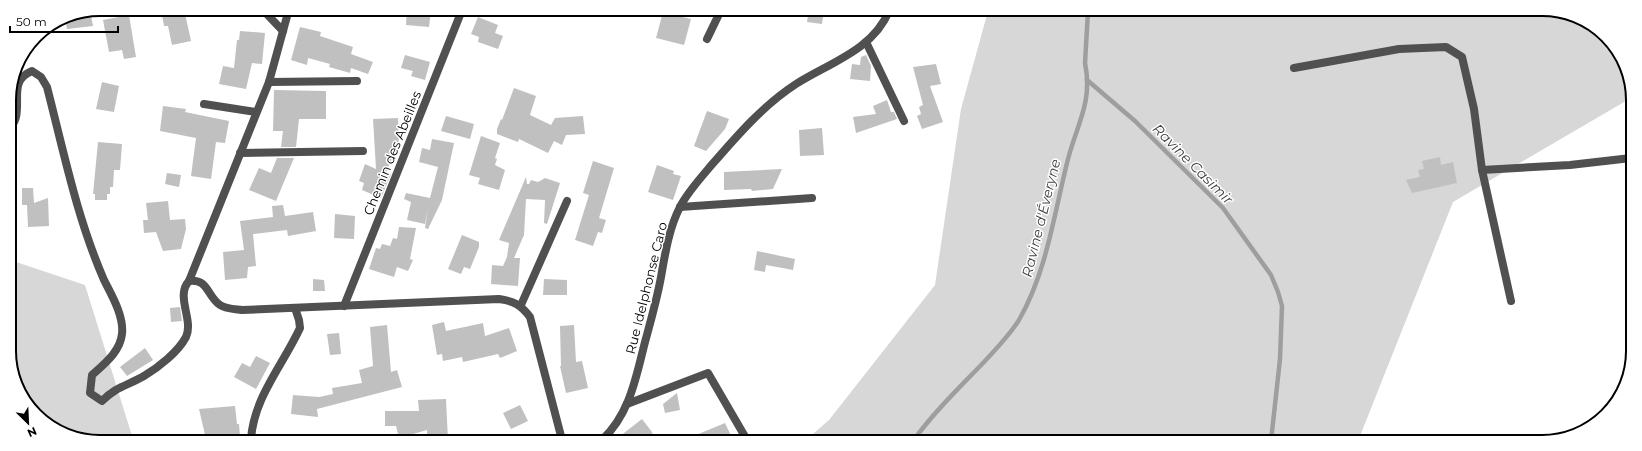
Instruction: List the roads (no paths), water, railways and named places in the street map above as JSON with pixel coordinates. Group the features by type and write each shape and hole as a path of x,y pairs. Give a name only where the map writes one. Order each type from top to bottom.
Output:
{"street":[{"path":"269,16 283,31"},
{"path":"16,118 18,83 23,75 32,71 41,77 47,87 77,209 93,253 119,312 122,334 112,356 92,375 90,393 102,401 112,390 144,377 169,357 182,344 187,330 184,288 189,281 269,82 287,16"},
{"name":"Chemin des Abeilles","path":"344,306 460,16"},
{"path":"707,39 718,16"},
{"name":"Rue Idelphonse Caro","path":"607,435 612,430 627,404 634,387 658,292 668,240 680,207 699,180 738,134 766,107 795,84 839,60 866,42 877,32 886,16"},
{"path":"866,42 904,121"},
{"path":"1294,68 1399,49 1446,47 1462,57 1474,110 1482,170 1511,301"},
{"path":"269,82 357,81"},
{"path":"204,104 256,112"},
{"path":"240,153 363,151"},
{"path":"1482,170 1570,165 1626,159"},
{"path":"680,207 812,198"},
{"path":"521,305 567,201"},
{"path":"189,281 198,280 206,286 220,306 230,309 295,308 499,299 510,300 521,305 530,317 561,435"},
{"path":"251,435 252,428 265,389 300,328 295,308"},
{"path":"627,404 708,373 744,435"}],"waterway":[{"name":"Ravine d'Éveryne","path":"917,435 938,410 1002,342 1019,320 1029,301 1049,242 1068,159 1086,101 1087,77 1085,63 1088,16"},
{"name":"Ravine Casimir","path":"1087,80 1135,121 1223,208 1271,275 1282,306 1280,359 1272,435"}]}
